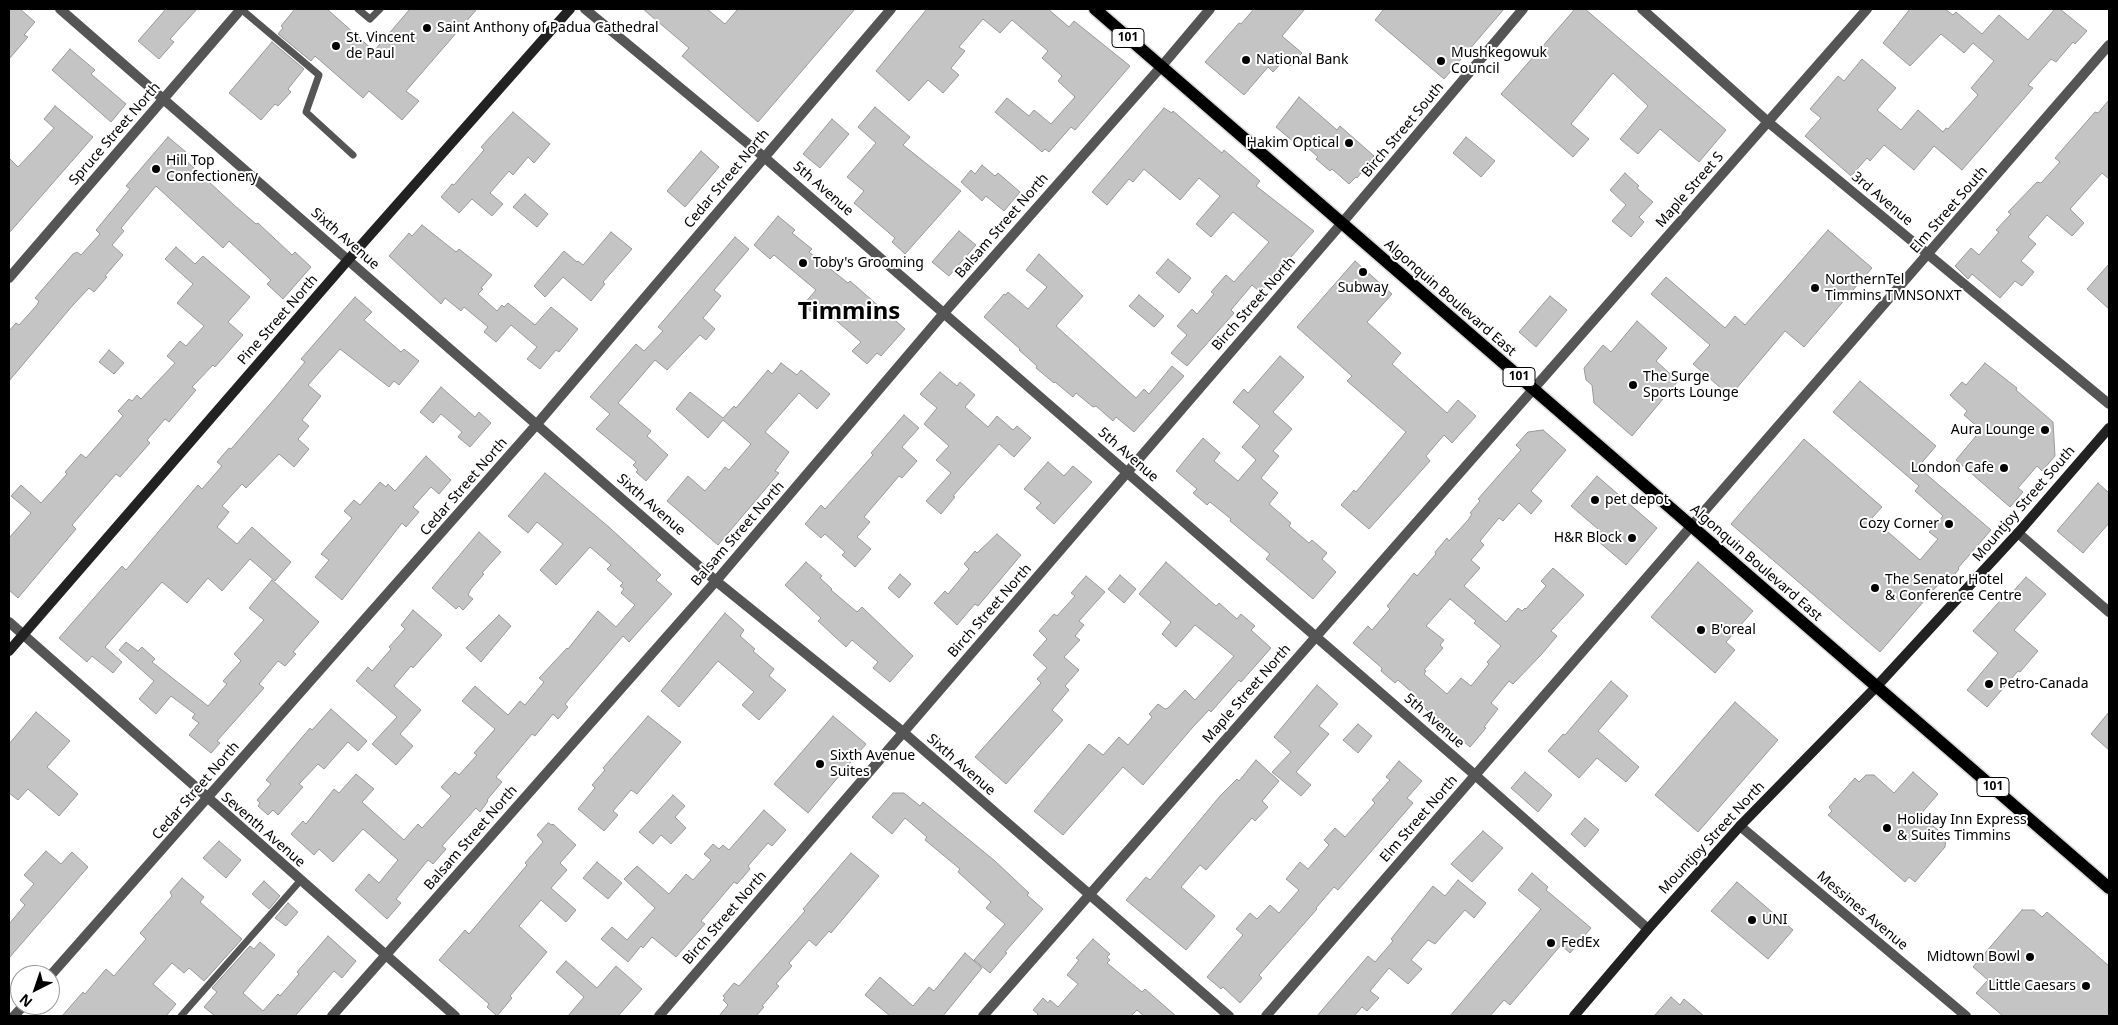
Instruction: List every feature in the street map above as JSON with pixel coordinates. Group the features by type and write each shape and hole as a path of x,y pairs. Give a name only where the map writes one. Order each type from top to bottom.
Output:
{"main road":[{"name":"Algonquin Boulevard East","path":"1095,9 1877,686"},
{"name":"101","path":"1877,686 2109,888"}],"street":[{"name":"Sixth Avenue","path":"60,9 716,581 903,732 1228,1016"},
{"name":"Spruce Street North","path":"9,278 241,9"},
{"name":"Pine Street North","path":"9,651 348,260 570,9"},
{"name":"5th Avenue","path":"585,9 764,157 1316,636 1648,929"},
{"name":"Cedar Street North","path":"60,965 537,424 891,9"},
{"name":"Balsam Street North","path":"332,1016 716,581 944,313 1162,67 1210,9"},
{"name":"Birch Street South","path":"1342,224 1523,9"},
{"name":"3rd Avenue","path":"1642,9 1768,122 2109,404"},
{"name":"Maple Street S","path":"1532,389 1867,9"},
{"name":"Elm Street South","path":"1690,526 2109,45"},
{"name":"Birch Street North","path":"658,1016 1342,224"},
{"name":"Maple Street North","path":"983,1016 1532,389"},
{"name":"Mountjoy Street South","path":"1877,686 2018,533 2109,428"},
{"name":"Elm Street North","path":"1266,1016 1690,526"},
{"path":"2018,533 2109,612"},
{"name":"Seventh Avenue","path":"9,622 207,799 455,1016"},
{"name":"Mountjoy Street North","path":"1574,1016 1648,929 1740,826 1877,686"},
{"name":"Messines Avenue","path":"1740,826 1966,1016"}],"lane":[{"path":"241,9 319,75 306,112 353,155"},
{"path":"358,9 370,19 380,9"},
{"path":"181,1016 300,881"}],"building":[{"path":"9,9 20,9 35,22 24,35 28,37 9,59"},
{"path":"166,9 197,9 170,39 174,42 159,59 138,41"},
{"path":"295,9 327,9 374,51 410,9 477,9 406,91 419,101 402,120 369,91 363,98 315,56 311,61 278,34 283,28 281,26"},
{"path":"643,9 707,9 725,24 738,9 855,9 758,122 682,56 689,48"},
{"path":"927,9 1048,9 1069,27 1074,21 1130,66 1075,130 1071,127 1049,152 1045,149 1042,152 995,112 1007,98 1029,116 1034,110 1051,124 1075,97 1058,81 1062,76 1042,58 1048,51 1012,20 1000,33 983,19 959,47 965,51 951,68 959,75 943,93 928,80 909,101 876,71"},
{"path":"1254,9 1305,9 1282,36 1302,53 1290,66 1284,60 1273,72 1268,67 1244,95 1205,62 1239,23 1241,24"},
{"name":"Mushkegowuk Council","path":"1384,9 1504,9 1444,79 1375,20"},
{"path":"1575,9 1585,9 1726,130 1699,162 1660,129 1638,154 1620,139 1648,106 1613,73 1571,124 1589,139 1573,157 1501,94"},
{"path":"1910,9 1945,9 1953,15 1956,12 1982,34 1999,15 2028,40 2055,9 2060,9 2087,31 2075,44 2073,42 2056,62 2051,59 2028,85 2033,88 1962,170 1934,146 1914,170 1884,145 1870,161 1867,158 1851,176 1805,136 1821,118 1810,109 1838,76 1844,81 1862,59 1896,88 1877,110 1901,130 1918,110 1943,132 1946,128 1948,129 1978,95 1971,88 1994,61 1973,43 1964,53 1941,34 1910,66 1883,43"},
{"path":"272,42 304,69 288,89 291,92 278,106 275,104 261,120 229,93"},
{"path":"70,49 95,70 91,74 126,104 111,122 52,70"},
{"path":"1299,97 1337,130 1340,126 1374,156 1357,178 1349,184 1332,169 1330,171 1316,159 1318,157 1298,139 1295,143 1276,127"},
{"path":"2109,100 2109,179 2102,173 2070,209 2084,223 2072,236 2047,215 2028,237 2036,244 2021,261 2034,272 2022,286 2015,281 2000,298 1972,274 1968,279 1955,266 1971,248 1979,255 1999,232 1996,230 2011,214 2008,212 2037,182 2041,183 2060,162 2055,158 2095,112 2098,113"},
{"path":"55,106 93,137 9,233 9,158 18,167 54,128 44,119"},
{"path":"875,107 910,137 903,145 961,191 905,254 892,242 895,238 854,203 864,191 847,177 876,143 858,127"},
{"path":"1164,108 1172,113 1173,111 1222,153 1224,150 1260,181 1256,186 1314,231 1260,292 1252,285 1231,310 1234,313 1187,366 1171,353 1187,335 1177,326 1192,309 1197,314 1214,294 1211,292 1226,275 1234,282 1269,242 1233,212 1211,237 1196,224 1220,196 1199,178 1180,200 1144,169 1133,182 1129,179 1107,205 1092,192"},
{"path":"513,112 550,144 534,163 528,157 513,175 509,171 490,193 503,204 492,216 472,199 459,213 441,197 484,150 481,147"},
{"path":"832,119 849,134 820,168 803,154"},
{"path":"168,137 186,152 182,157 234,205 256,224 258,223 292,255 295,252 311,267 283,299 267,284 271,280 229,241 223,248 156,186 121,228 124,231 112,245 123,255 105,276 107,277 94,292 89,288 9,381 9,331 16,323 19,325 37,305 39,301 35,298 73,254 77,252 81,255 100,234 96,230 130,189 126,186"},
{"path":"1466,137 1495,161 1481,177 1453,153"},
{"path":"701,151 719,167 685,207 667,191"},
{"path":"982,165 995,176 998,173 1020,192 1004,211 986,196 982,201 961,182 971,170 975,174"},
{"path":"1625,173 1639,186 1637,188 1653,202 1639,217 1644,222 1631,237 1612,221 1626,205 1610,190"},
{"path":"525,194 548,214 537,227 513,207"},
{"path":"778,216 795,230 792,233 812,249 809,252 848,283 850,281 905,329 881,356 877,353 867,364 852,351 861,342 824,310 818,317 803,305 816,290 774,255 770,259 754,245"},
{"path":"422,225 456,252 459,249 492,275 478,294 497,311 502,305 504,307 508,303 535,325 551,307 578,329 559,352 556,350 540,369 527,359 537,347 511,325 496,342 484,332 488,327 464,307 461,311 445,298 441,304 389,256 409,233 412,236"},
{"path":"1828,230 1872,268 1804,347 1785,331 1730,396 1693,364 1710,345 1651,294 1666,277 1725,328 1735,316 1745,325"},
{"path":"959,231 976,245 949,276 932,262"},
{"path":"611,232 632,249 603,282 605,284 591,301 563,277 545,297 534,286 564,251 583,265"},
{"path":"735,237 749,249 714,290 721,296 703,318 715,329 706,340 700,335 667,370 655,360 618,403 651,431 647,436 668,455 646,481 636,472 638,470 633,465 636,462 596,429 610,414 590,397 636,344 644,351 663,331 658,327"},
{"path":"176,247 195,264 203,256 250,297 228,322 243,335 215,367 213,365 192,387 196,390 169,422 165,419 147,440 150,443 120,477 116,474 72,525 76,529 18,598 9,590 9,538 31,513 11,496 21,485 41,503 67,474 65,472 81,454 86,458 123,416 118,411 129,399 132,401 137,395 141,399 175,363 167,356 180,341 186,346 204,326 177,303 193,284 165,259"},
{"path":"1039,254 1083,296 1056,326 1136,398 1144,389 1149,394 1172,366 1184,376 1134,432 1116,417 1113,421 1096,406 1093,407 1076,393 1073,397 1054,383 984,317 1004,294 1006,295 1008,292 1028,309 1047,287 1026,270"},
{"path":"1168,259 1191,278 1179,293 1156,273"},
{"path":"1355,261 1392,294 1367,322 1401,353 1392,364 1447,413 1458,400 1476,416 1452,443 1444,435 1426,456 1430,461 1369,529 1341,505 1354,490 1356,492 1406,432 1347,381 1352,376 1297,327"},
{"path":"2109,264 2109,309 2087,289"},
{"path":"1139,295 1164,316 1154,327 1129,306"},
{"path":"1550,296 1567,310 1536,347 1519,332"},
{"path":"355,297 372,312 364,320 401,352 404,349 419,361 399,385 394,381 389,387 340,349 308,385 321,396 302,420 309,426 298,439 309,449 294,467 279,454 246,488 242,484 222,506 229,512 217,527 237,544 252,527 291,562 275,581 250,559 222,591 208,578 187,603 162,582 105,647 122,662 113,673 92,656 87,662 59,638 122,566 126,570 198,485 202,489 222,466 217,462 229,448 231,449 276,397 305,362 301,359"},
{"name":"The Surge Sports Lounge","path":"1637,321 1667,348 1656,361 1678,381 1632,436 1594,403 1592,385 1586,380 1584,368 1603,345 1611,352"},
{"path":"109,350 124,363 114,374 99,362"},
{"path":"1280,356 1304,377 1273,412 1292,429 1273,451 1279,456 1261,478 1278,493 1269,504 1291,523 1289,526 1309,543 1312,540 1327,553 1322,559 1336,572 1313,599 1266,559 1270,554 1230,521 1231,519 1210,502 1207,505 1193,493 1197,489 1176,471 1203,438 1220,453 1214,461 1238,481 1256,460 1242,447 1260,426 1233,402 1244,389 1248,393"},
{"path":"781,363 797,375 801,370 830,394 817,409 799,393 765,432 789,452 775,471 779,473 718,545 667,501 688,476 705,491 725,467 729,470 751,444 723,420 708,438 676,409 690,392 723,418 734,406 736,408 768,370 772,374"},
{"path":"1985,363 2017,388 2016,390 2053,422 2055,456 2042,471 2037,466 2018,488 2023,492 2010,507 1956,460 1981,430 1964,415 1967,411 1950,395 1962,382 1966,385"},
{"path":"940,372 957,386 960,382 975,395 965,407 988,427 997,416 1013,430 1017,426 1031,438 1014,457 999,444 953,496 955,497 941,514 926,501 951,473 936,460 949,446 924,424 937,408 920,394"},
{"path":"1860,381 1936,446 1918,467 1991,530 1958,568 1947,584 1943,579 1880,652 1731,524 1804,439 1882,507 1872,518 1920,560 1938,539 1929,532 1943,516 1915,491 1919,486 1833,412"},
{"path":"441,387 475,417 479,412 491,423 470,447 458,437 462,432 441,414 433,423 420,412"},
{"path":"904,415 919,428 902,447 917,461 902,478 899,476 864,517 870,522 857,537 871,549 855,567 842,555 845,552 825,534 821,538 805,524 821,505 825,509 873,455 871,453"},
{"path":"1543,430 1566,450 1531,491 1542,501 1531,514 1519,503 1503,521 1499,518 1480,541 1484,545 1471,560 1480,568 1464,586 1506,622 1518,608 1522,611 1526,609 1546,586 1541,581 1553,568 1584,595 1551,631 1557,636 1541,655 1513,684 1509,681 1491,703 1498,709 1484,727 1486,728 1470,747 1420,704 1423,702 1398,680 1395,683 1381,671 1382,668 1353,643 1368,626 1372,630 1390,609 1387,606 1414,573 1417,576 1447,538 1449,541 1468,520 1472,514 1470,513 1480,501 1478,499 1521,450 1516,445 1528,432","holes":["1450,599 1476,621 1474,623 1501,646 1487,662 1489,664 1471,686 1461,678 1447,694 1424,674 1426,671 1424,670 1443,648 1440,645 1444,640 1426,626"]},
{"path":"426,456 451,480 439,494 431,487 413,507 419,512 406,527 402,523 342,600 315,577 329,560 321,554 352,518 344,511 354,500 360,505 380,482 386,487 388,484 395,491"},
{"path":"1048,462 1064,476 1073,466 1092,482 1054,524 1036,508 1041,503 1024,489"},
{"path":"545,473 610,528 661,575 656,580 672,594 629,642 623,636 565,704 568,707 558,719 553,714 535,736 532,734 496,777 502,782 480,812 476,808 442,846 446,849 433,864 428,860 396,899 401,903 387,919 355,890 369,874 379,883 398,860 363,829 333,862 319,849 314,855 291,834 303,821 306,824 334,789 339,793 356,774 374,789 362,802 404,840 418,824 422,828 451,796 441,787 455,772 459,775 477,755 474,753 495,729 462,701 475,686 508,715 520,701 525,705 544,682 539,678 568,649 598,611 616,627 635,605 621,593 624,589 620,586 623,583 607,569 611,565 590,547 556,585 540,570 563,544 537,522 528,533 508,516"},
{"path":"1597,476 1657,528 1626,565 1592,536 1598,529 1571,506"},
{"path":"2098,483 2109,493 2109,523 2083,553 2057,531"},
{"path":"479,532 501,552 482,573 484,574 471,589 468,595 473,599 463,610 459,606 456,609 432,588"},
{"path":"997,534 1021,555 978,606 975,604 957,625 934,603 945,591 948,594 969,569 964,564 975,551 977,553"},
{"path":"806,562 822,576 820,578 831,590 857,612 862,607 913,656 890,682 873,668 878,662 852,640 846,647 818,621 821,618 785,585"},
{"path":"1166,562 1216,606 1219,603 1237,619 1241,614 1255,626 1251,630 1271,648 1241,682 1239,680 1211,712 1209,710 1193,727 1143,785 1123,767 1063,835 1034,811 1089,744 1103,755 1119,737 1128,745 1152,717 1149,714 1158,704 1165,709 1168,708 1185,690 1195,700 1234,656 1195,625 1176,647 1162,634 1171,622 1139,594"},
{"name":"B'oreal","path":"1698,562 1753,611 1726,642 1735,650 1715,673 1651,617"},
{"path":"900,574 911,584 899,598 888,588"},
{"path":"1120,575 1136,589 1124,603 1108,589"},
{"path":"1086,576 1105,592 1079,621 1084,625 1075,636 1080,640 1064,657 1079,670 1065,686 1069,690 1052,710 1063,720 1006,784 975,757 1041,683 1037,679 1047,668 1033,655 1047,639 1039,631 1054,614 1057,616 1075,596 1071,593"},
{"path":"2026,577 2046,594 2014,630 2038,651 1987,707 1967,690 1998,653 1973,631 2007,593 2010,595"},
{"path":"272,580 319,622 293,652 296,654 285,666 278,661 259,684 264,688 217,741 220,743 211,753 189,735 199,723 192,718 195,714 171,696 156,714 139,699 154,681 119,650 126,642 138,651 142,647 155,659 152,662 208,706 227,684 223,681 241,661 234,654 264,620 249,608"},
{"path":"413,610 442,635 394,686 421,710 400,734 413,746 396,765 372,744 397,717 356,681 368,667 372,671 391,649 389,647 405,629 401,625"},
{"path":"725,613 744,630 740,636 755,649 753,651 774,669 769,676 786,690 759,720 742,705 754,692 718,661 679,707 661,691"},
{"path":"499,615 511,626 481,662 466,648"},
{"path":"1611,681 1628,696 1598,731 1639,767 1626,782 1597,758 1579,778 1548,751 1563,734 1565,735"},
{"path":"1317,685 1338,704 1319,726 1329,734 1296,772 1311,785 1301,796 1272,772 1291,752 1274,737"},
{"path":"1735,702 1778,740 1698,832 1655,795"},
{"path":"331,709 367,741 358,751 348,742 324,769 318,764 299,784 303,787 278,815 273,810 268,815 258,806 260,803 257,800 271,784 266,780 310,728 312,730"},
{"path":"36,712 70,741 47,767 78,794 59,816 28,789 18,800 9,793 9,744"},
{"path":"2109,712 2109,750 2091,734"},
{"path":"648,716 681,742 637,794 631,790 613,811 618,815 604,831 578,809 595,788 592,785 605,770 603,768"},
{"name":"Sixth Avenue Suites","path":"833,716 866,744 808,813 774,784"},
{"path":"1358,724 1372,736 1358,753 1343,740"},
{"path":"1256,760 1279,781 1262,801 1268,807 1255,821 1252,818 1206,870 1200,865 1181,887 1215,916 1186,950 1126,900 1146,877 1150,880 1220,796 1237,779 1239,781"},
{"path":"1399,761 1422,781 1407,798 1413,803 1338,890 1334,887 1259,975 1262,978 1240,1003 1223,987 1221,989 1207,977 1243,935 1236,929 1250,913 1257,919 1270,905 1279,913 1299,890 1286,879 1300,862 1308,869 1329,845 1324,840 1335,828 1345,837 1375,803 1372,800 1390,780 1386,777"},
{"path":"1525,772 1552,795 1538,812 1511,788"},
{"name":"Holiday Inn Express & Suites Timmins","path":"1913,772 1938,794 1920,815 1946,837 1945,847 1915,882 1909,877 1905,882 1828,815 1832,811 1829,807 1855,778 1859,782 1866,775 1874,775 1894,793"},
{"path":"893,793 904,793 920,806 923,802 995,861 1043,909 1005,952 1007,953 990,973 974,960 1005,924 986,908 991,902 958,872 960,869 925,840 927,837 905,818 892,834 872,817"},
{"path":"673,795 685,806 675,817 686,828 671,844 661,835 653,844 639,832"},
{"path":"764,810 786,830 772,846 768,843 748,866 750,869 737,884 734,882 701,921 705,924 676,957 652,937 643,948 641,946 628,962 601,939 612,927 627,940 655,908 624,879 637,866 669,894 686,874 693,880 711,860 704,854 713,844 719,849 723,845 729,850"},
{"path":"1585,818 1599,830 1585,847 1571,834"},
{"path":"548,823 553,824 576,845 560,863 567,870 551,888 576,910 566,922 541,900 519,926 547,952 510,996 512,998 497,1016 487,1007 489,1004 439,960 465,930 469,934 527,865 525,863 543,842 537,835"},
{"path":"1483,831 1503,848 1472,882 1451,864"},
{"path":"219,841 241,860 226,878 203,858"},
{"path":"46,851 61,864 72,852 88,867 9,958 9,924 25,905 20,900 34,884 24,875"},
{"path":"851,853 879,876 831,933 829,931 816,946 809,940 789,963 792,966 776,984 779,986 756,1016 719,1016 728,1005 723,1000 725,998 723,996 734,983 739,986 805,911 803,909"},
{"path":"597,862 622,883 608,899 583,878"},
{"path":"1532,873 1548,887 1546,890 1591,928 1570,953 1561,945 1510,1005 1504,1000 1490,1016 1450,1016 1541,909 1518,890"},
{"path":"182,878 204,897 200,902 242,939 204,981 189,968 184,973 172,963 153,984 176,1004 166,1016 62,1016 83,992 85,994 106,969 114,976 146,939 140,933 172,896 170,892"},
{"path":"1458,880 1486,903 1474,918 1465,910 1435,944 1428,940 1411,960 1422,969 1408,984 1389,968 1370,991 1379,998 1367,1011 1362,1007 1354,1016 1317,1016 1368,956 1375,962 1393,941 1391,939 1433,886 1445,896"},
{"path":"264,881 280,896 269,909 252,894"},
{"name":"UNI","path":"1737,882 1793,930 1768,959 1711,911"},
{"path":"288,903 298,912 286,926 275,918"},
{"path":"2022,910 2034,910 2042,917 2047,912 2109,966 2109,1016 2003,1016 1976,993 1988,980 1973,967"},
{"path":"328,936 356,961 342,978 334,971 295,1016 215,1016 204,1007 217,992 212,988 250,946 254,949 260,942 275,955 243,993 263,1011 278,994 280,996 299,974 297,972"},
{"path":"1093,939 1110,954 1107,957 1110,960 1107,963 1142,992 1145,989 1176,1016 1144,1016 1137,1010 1131,1016 1036,1016 1038,1014 1033,1010 1043,998 1048,1003 1050,1000 1058,1007 1078,984 1067,975 1079,960 1076,958"},
{"path":"965,953 982,968 943,1016 890,1016 865,995 880,977 913,1006 929,987 934,991"},
{"path":"566,961 597,988 616,966 642,989 618,1016 568,1016 584,997 556,972"},
{"path":"1671,997 1680,1005 1684,999 1704,1016 1654,1016"}],"place":[{"name":"Saint Anthony of Padua Cathedral","path":"427,28"},
{"name":"St. Vincent de Paul","path":"336,46"},
{"name":"National Bank","path":"1246,60"},
{"name":"Mushkegowuk Council","path":"1441,61"},
{"name":"Hakim Optical","path":"1349,143"},
{"name":"Hill Top Confectionery","path":"156,169"},
{"name":"Toby's Grooming","path":"803,263"},
{"name":"Subway","path":"1363,272"},
{"name":"NorthernTel Timmins TMNSONXT","path":"1815,288"},
{"name":"The Surge Sports Lounge","path":"1633,385"},
{"name":"Aura Lounge","path":"2045,430"},
{"name":"London Cafe","path":"2004,468"},
{"name":"pet depot","path":"1595,500"},
{"name":"Cozy Corner","path":"1949,524"},
{"name":"H&R Block","path":"1632,538"},
{"name":"The Senator Hotel & Conference Centre","path":"1875,588"},
{"name":"B'oreal","path":"1701,630"},
{"name":"Petro-Canada","path":"1989,684"},
{"name":"Sixth Avenue Suites","path":"820,764"},
{"name":"Holiday Inn Express & Suites Timmins","path":"1887,828"},
{"name":"UNI","path":"1752,920"},
{"name":"FedEx","path":"1551,943"},
{"name":"Midtown Bowl","path":"2030,957"},
{"name":"Little Caesars","path":"2086,986"}],"district":[{"name":"Timmins","path":"849,312"}]}
